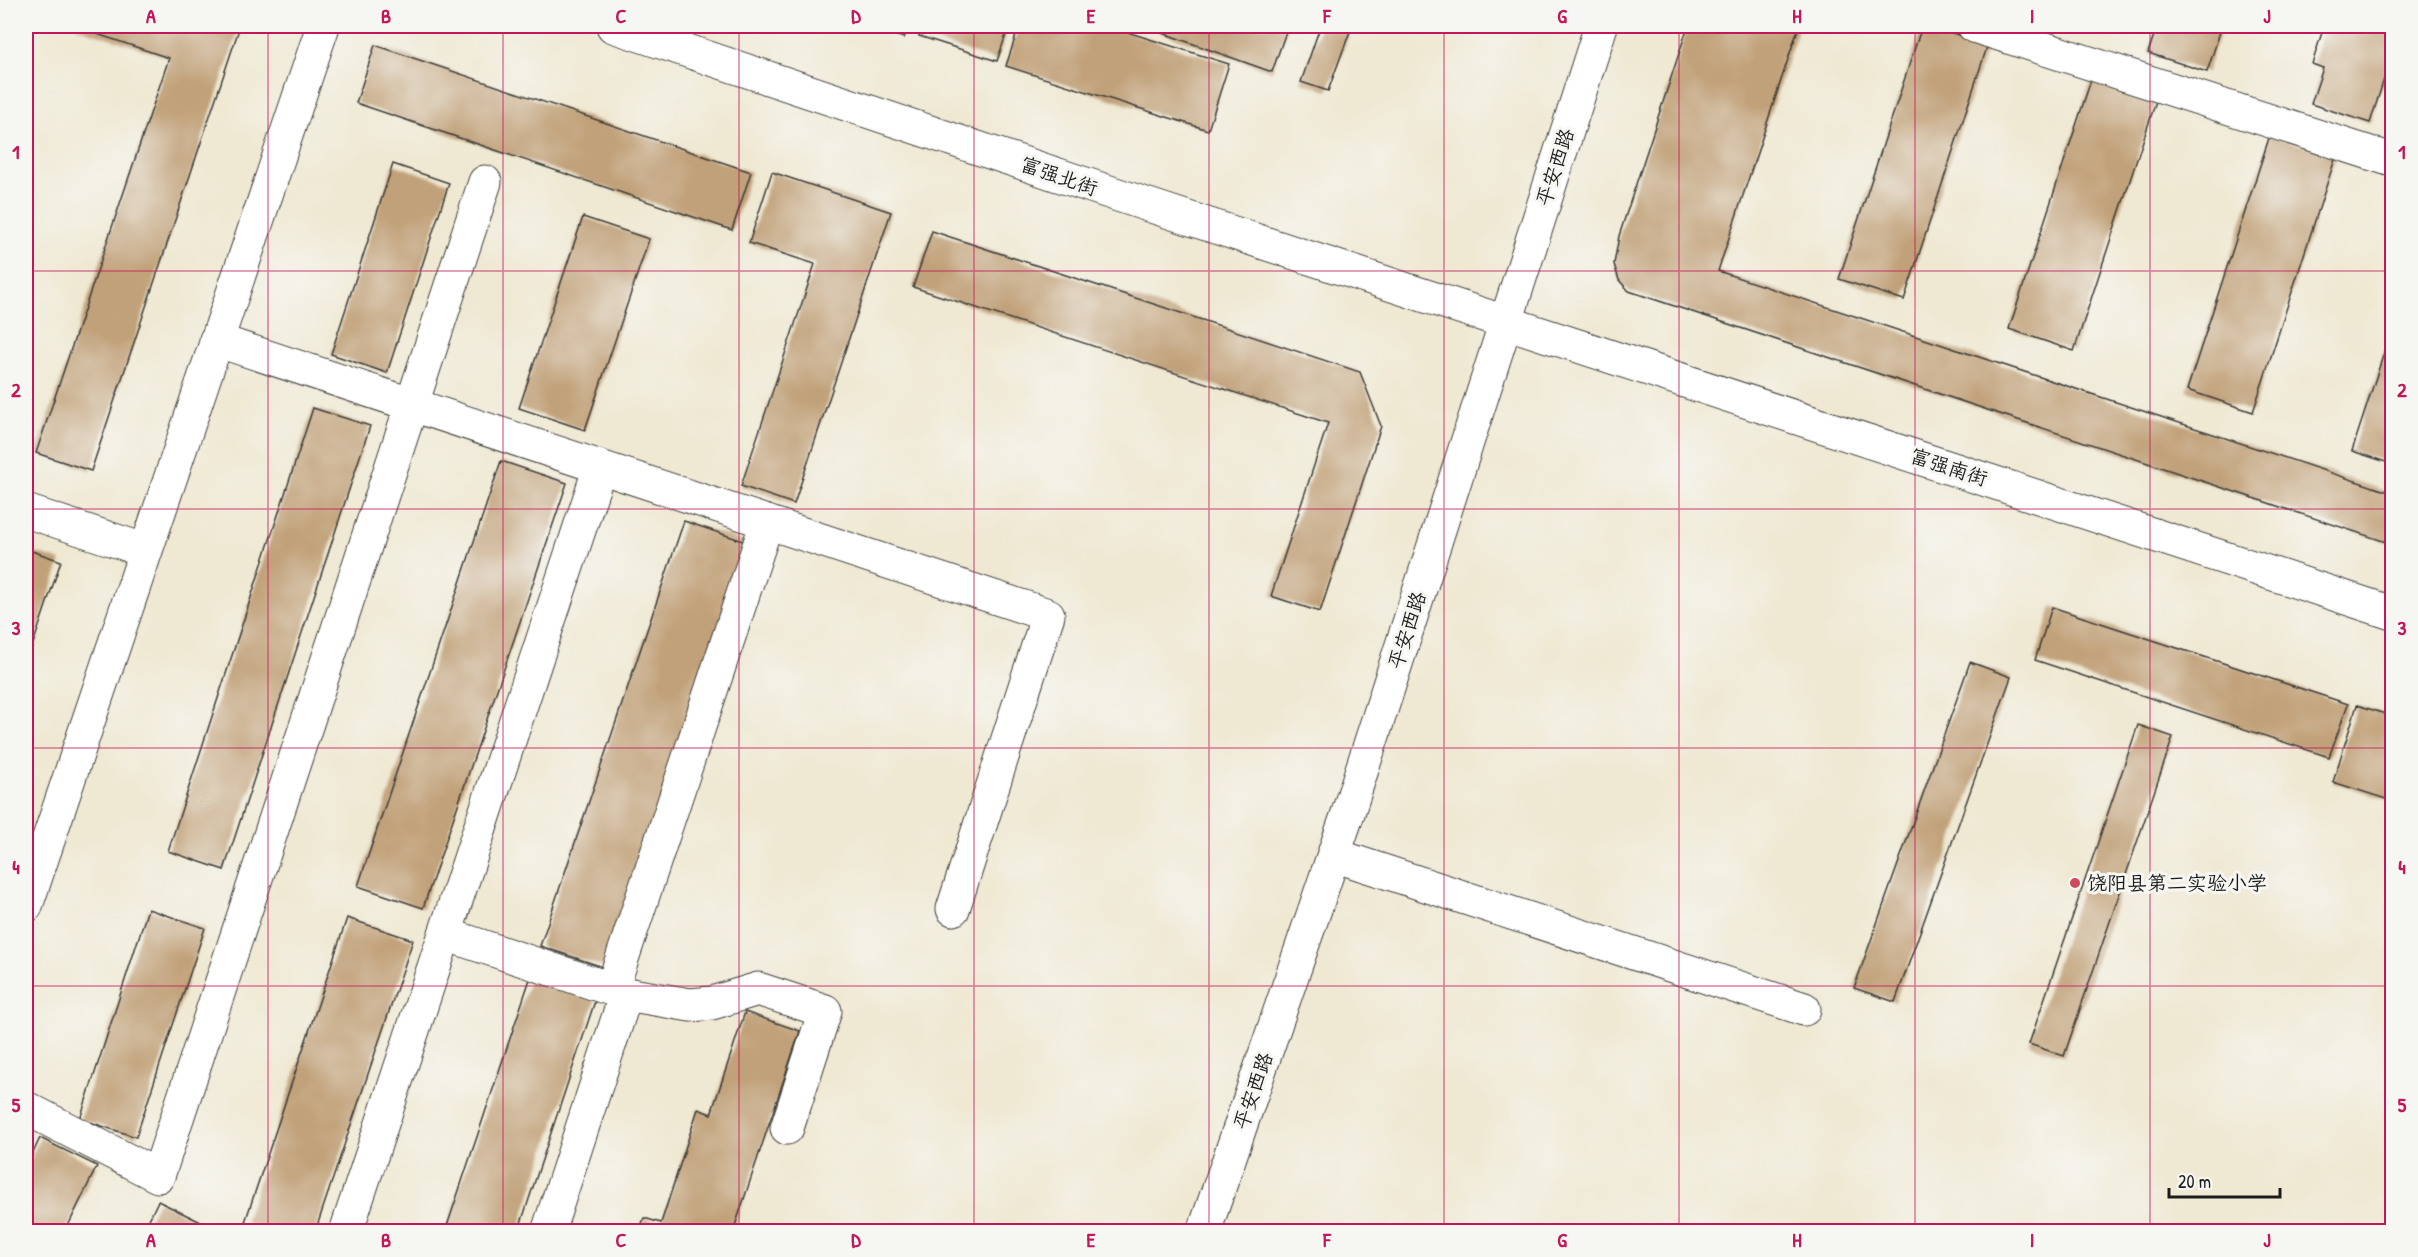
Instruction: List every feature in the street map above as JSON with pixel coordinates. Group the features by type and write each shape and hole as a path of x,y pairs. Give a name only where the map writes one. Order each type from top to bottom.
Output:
{"street":[{"path":"26,906 144,550 323,26"},
{"name":"富强北街","path":"613,26 1112,194 1506,322"},
{"name":"平安西路","path":"1204,1232 1334,855 1601,26"},
{"path":"1974,26 2392,160"},
{"path":"26,1108 158,1176 484,182"},
{"name":"富强南街","path":"1506,322 2392,613"},
{"path":"216,340 1048,615 953,909"},
{"path":"346,1232 600,467"},
{"path":"26,512 144,550"},
{"path":"548,1232 619,992 767,522"},
{"path":"1334,855 1804,1009"},
{"path":"445,934 619,992 690,1005 712,1003 758,989 825,1011 787,1128"}],"building":[{"path":"73,26 240,26 91,471 36,453 169,58"},
{"path":"868,26 908,26 904,38"},
{"path":"922,26 1009,26 997,61 919,36"},
{"path":"1019,26 1108,26 1229,64 1208,130 1006,66"},
{"path":"1143,26 1288,26 1272,72"},
{"path":"1315,26 1352,26 1328,91 1301,82 1320,27"},
{"path":"1688,26 1799,26 1718,271 2392,493 2392,544 1629,291 1619,280 1614,264 1619,236"},
{"path":"1922,26 1930,26 1988,44 1904,300 1839,279"},
{"path":"2157,26 2222,26 2207,72 2148,53"},
{"path":"2324,26 2392,26 2392,54 2370,123 2311,104 2323,68 2312,64"},
{"path":"375,45 751,172 732,230 356,103"},
{"path":"2093,74 2158,95 2074,351 2009,329"},
{"path":"2270,135 2336,156 2253,412 2187,390"},
{"path":"393,164 449,183 387,373 331,354"},
{"path":"772,172 891,212 794,504 741,486 815,264 749,243"},
{"path":"583,217 649,239 585,430 519,408"},
{"path":"932,231 1360,372 1381,426 1320,612 1271,596 1328,423 913,287"},
{"path":"2392,328 2392,464 2352,451"},
{"path":"313,408 370,426 224,870 168,851"},
{"path":"501,461 567,483 423,908 358,886"},
{"path":"684,521 749,543 606,968 540,946"},
{"path":"26,549 61,561 26,665"},
{"path":"2052,607 2348,704 2329,757 2035,660"},
{"path":"1970,662 2011,677 1895,1002 1854,988"},
{"path":"2357,705 2392,716 2392,801 2333,782"},
{"path":"2138,725 2173,737 2064,1056 2029,1044"},
{"path":"148,909 205,928 136,1137 80,1119"},
{"path":"347,918 413,940 315,1232 275,1232 245,1222"},
{"path":"530,979 595,1001 518,1232 445,1232"},
{"path":"745,1012 800,1031 733,1232 639,1232 644,1218 661,1223 698,1109 711,1114"},
{"path":"40,1138 97,1166 65,1232 26,1232 26,1168"},
{"path":"158,1201 215,1229 214,1232 143,1232"}],"place":[{"name":"饶阳县第二实验小学","path":"2075,883"}]}
